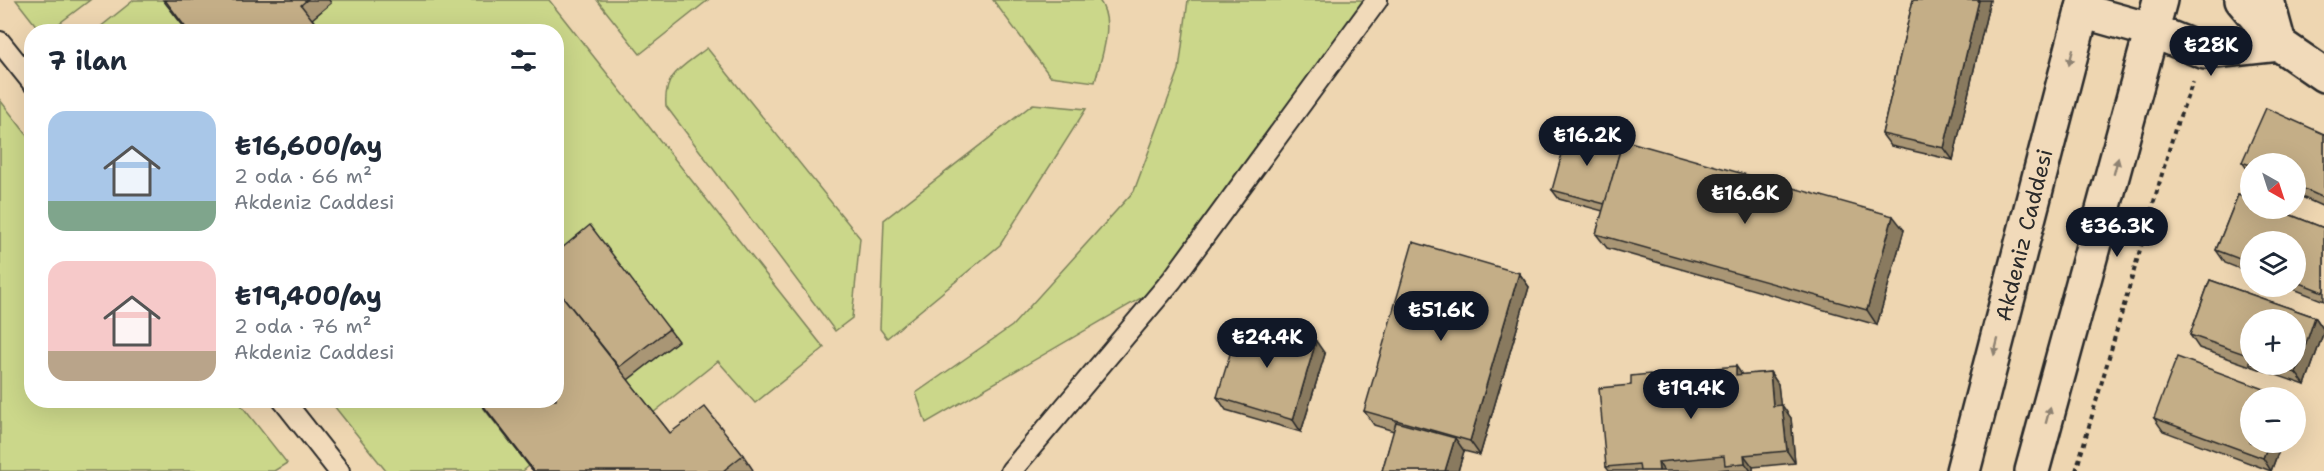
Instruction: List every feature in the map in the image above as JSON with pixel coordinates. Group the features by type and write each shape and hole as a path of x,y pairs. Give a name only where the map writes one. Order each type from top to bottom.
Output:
{"main road":[{"path":"2032,471 2160,0"},
{"path":"2242,0 2279,44 2324,75"},
{"path":"2267,0 2279,44"},
{"path":"2084,5 2205,52 2279,44"},
{"name":"Akdeniz Caddesi","path":"1964,471 2084,5"}],"lane":[{"path":"1011,471 1172,279 1377,0"},
{"path":"0,42 24,72"},
{"path":"290,408 339,471"}],"path":[{"path":"2076,471 2175,129"}],"green space":[{"path":"16,0 90,0 58,24 35,24"},
{"path":"134,0 164,0 182,24 104,24"},
{"path":"329,0 549,0 824,348 755,403 718,361 653,413 564,299 564,24 315,24 312,19 331,3"},
{"path":"597,0 708,0 640,54"},
{"path":"993,0 1099,0 1104,9 1107,29 1095,82 1050,76"},
{"path":"1188,0 1377,0 1172,280 926,423 916,393 1012,326 1134,191 1179,70"},
{"path":"707,48 860,238 852,318 835,331 666,106 666,95 672,78 683,66"},
{"path":"0,100 24,131 24,408 244,408 287,463 274,471 0,471"},
{"path":"1033,104 1086,109 1000,245 887,338 880,329 884,220"},
{"path":"336,408 483,408 529,466 523,471 386,471"}],"building":[{"path":"165,0 307,0 301,5 316,24 183,24"},
{"path":"1913,0 1979,0 1944,148 1882,134"},
{"path":"2266,108 2324,134 2324,198 2306,190 2306,153 2246,153"},
{"path":"1569,129 1622,144 1605,204 1552,190"},
{"path":"1623,140 1893,216 1867,310 1596,234"},
{"path":"2238,195 2240,196 2240,219 2301,219 2324,228 2324,290 2323,292 2306,285 2306,231 2240,231 2240,259 2216,250"},
{"path":"590,225 669,329 619,367 564,298 564,246"},
{"path":"1413,242 1519,273 1470,441 1364,411"},
{"path":"2210,280 2240,291 2240,297 2258,297 2292,309 2240,309 2240,352 2190,335"},
{"path":"564,298 670,433 705,407 743,455 723,471 534,471 485,408 564,408"},
{"path":"2306,314 2315,317 2306,344"},
{"path":"1241,318 1316,341 1293,420 1217,397"},
{"path":"2177,357 2259,387 2240,387 2240,450 2154,418"},
{"path":"1736,366 1736,375 1770,372 1773,406 1782,405 1787,451 1744,455 1745,463 1725,465 1724,456 1658,462 1659,471 1640,471 1639,464 1606,467 1599,388 1631,385 1631,376 1650,374 1651,383 1717,377 1716,368"},
{"path":"1396,422 1455,438 1445,471 1382,471"},
{"path":"2249,453 2265,453 2263,458"}]}
